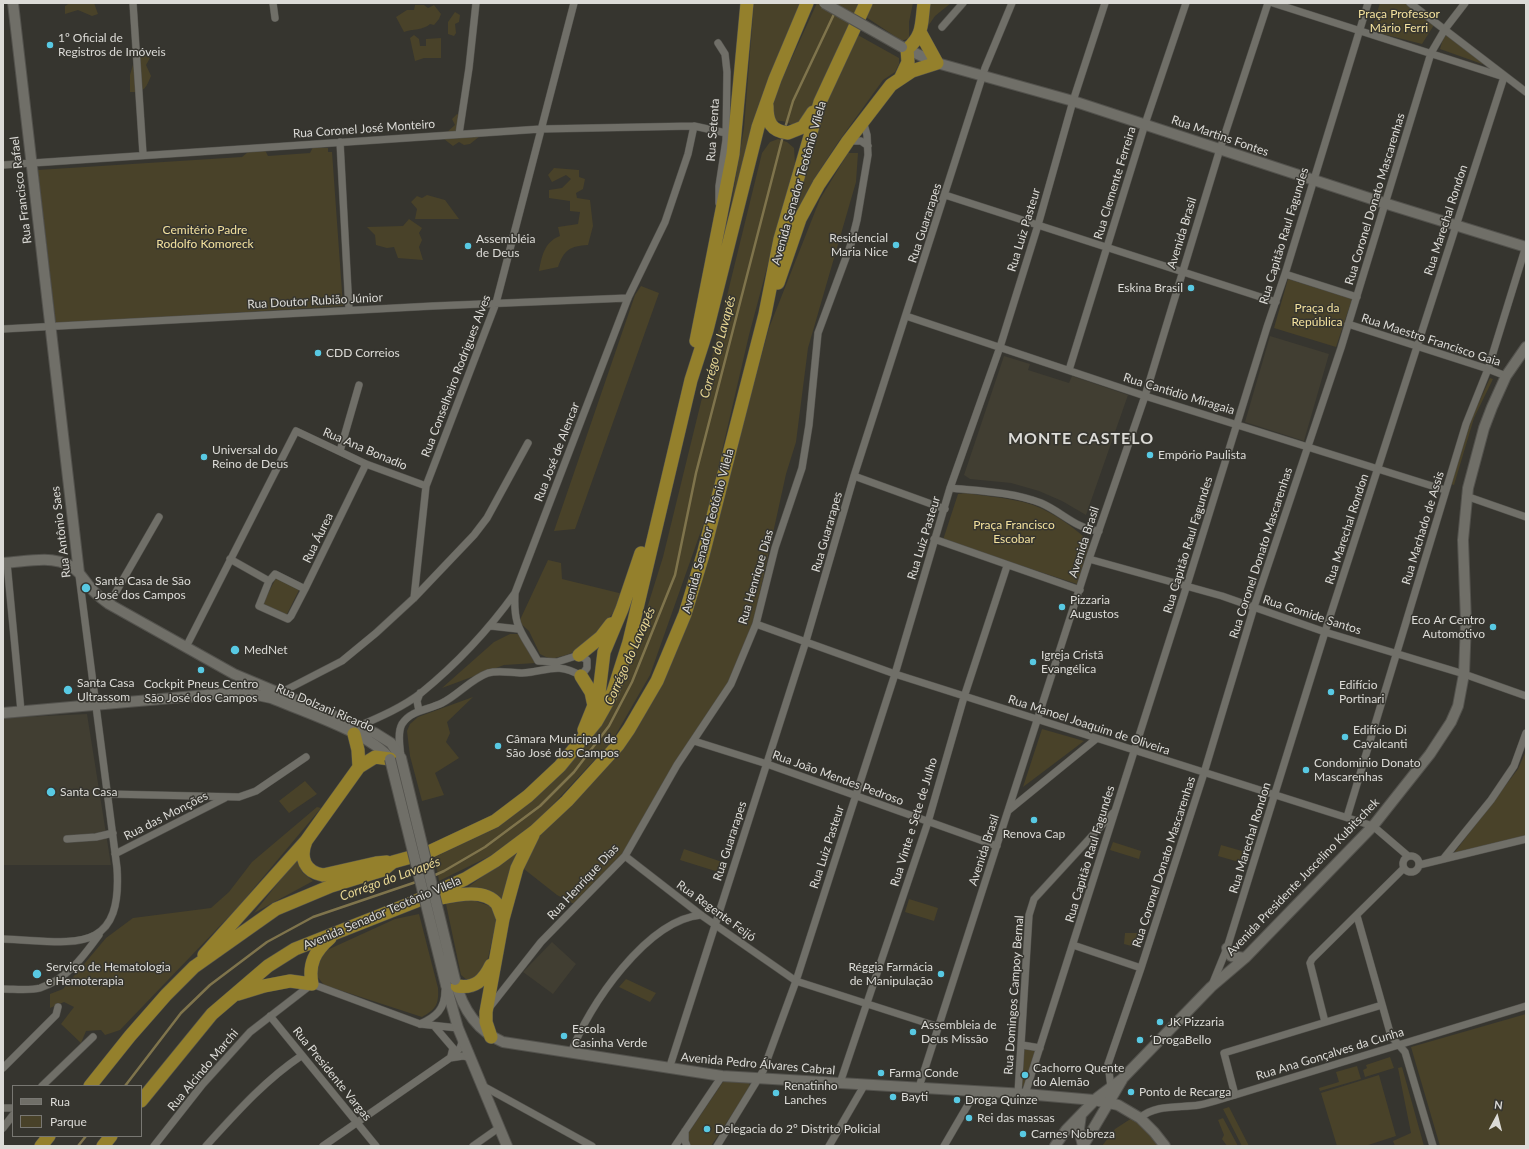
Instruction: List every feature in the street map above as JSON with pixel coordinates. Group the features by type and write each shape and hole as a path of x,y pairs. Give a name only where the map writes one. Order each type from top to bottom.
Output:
{"highway":[{"path":"691,380 701,313 736,132 747,3"},
{"path":"306,841 303,851 304,863 310,871 323,875 382,862 393,862 429,852 494,821 528,796 578,746 596,722 613,692 630,642 691,380 707,330 755,137 807,3"},
{"name":"Avenida Senador Teotônio Vilela","path":"142,1100 212,1014 268,966 295,949 414,902 465,879 495,861 535,832 567,801 618,745 658,681 696,582 765,314 780,239 820,102 866,3"},
{"path":"901,77 908,62 904,48 917,39 920,32 924,3"},
{"path":"765,314 777,286 800,219 819,184 848,141 885,92 901,77 912,71 937,63 920,32"},
{"path":"768,101 768,121 772,128 784,133 792,132 803,127 820,102"},
{"path":"578,746 599,693 604,652 635,576 652,516 663,498"},
{"path":"579,655 601,637 622,610"},
{"path":"581,676 591,692 594,706"},
{"path":"356,730 359,768"},
{"path":"91,1085 140,1025 194,967 221,934 306,841 359,768 375,757 395,759"},
{"path":"491,1037 486,1022 486,1012 503,919 517,868 535,832"},
{"path":"194,967 276,909 332,886 383,870 393,862"},
{"path":"414,902 467,893 482,895 496,904 503,919"},
{"path":"231,997 264,986 290,981 312,984 310,972 312,961 318,948 334,934"},
{"path":"453,984 470,987 478,983 486,976 496,954"},
{"path":"41,1146 48,1137"},
{"path":"103,1146 110,1137"}],"main road":[{"name":"Rua Francisco Rafael","path":"13,3 51,326"},
{"name":"Rua Martins Fontes","path":"824,3 904,48 937,63 1073,101 1384,203 1526,246"},
{"name":"Rua Antônio Saes","path":"51,326 79,573"},
{"name":"Avenida Presidente Juscelino Kubitschek","path":"1055,1146 1066,1130 1094,1100 1122,1079 1211,987 1245,958 1373,826 1430,754 1444,733 1458,706 1464,674 1466,622 1463,540 1466,496 1484,428 1506,376 1526,347"},
{"path":"5,563 51,560 64,561 79,573 92,592 109,604 234,674 280,693 356,730"},
{"path":"229,693 237,687 234,674"},
{"name":"Rua Dolzani Ricardo","path":"3,713 229,693 257,695 271,698 356,730 395,759"},
{"path":"395,759 453,984 458,1028 507,1146"},
{"path":"1227,948 1231,956 1245,958"},
{"name":"Avenida Pedro Álvares Cabral","path":"453,984 474,1022 491,1037 503,1042 669,1069 722,1076 1022,1093 1094,1100 1118,1105 1140,1118 1165,1146"},
{"name":"Avenida Presidente Juscelino Kubitschek","path":"1083,1146 1122,1079"},
{"path":"1081,1115 1079,1129 1083,1146"}],"street":[{"path":"133,3 143,154"},
{"path":"273,3 275,18"},
{"path":"459,134 469,68 476,3"},
{"name":"Rua Conselheiro Rodrigues Alves","path":"414,598 426,486 496,303 574,3"},
{"path":"942,27 964,3"},
{"name":"Rua Guararapes","path":"669,1069 806,641 854,476 983,76 1012,3"},
{"name":"Rua Luiz Pasteur","path":"717,1146 759,1078 796,981 895,674 950,488 1000,347 1038,225 1073,101 1105,3"},
{"name":"Rua Clemente Ferreira","path":"1069,370 1145,124 1186,3"},
{"name":"Avenida Brasil","path":"919,1087 1099,531 1145,396 1220,149 1268,3"},
{"path":"1273,3 1504,77"},
{"name":"Rua Capitão Raul Fagundes","path":"1022,1093 1040,1048 1073,946 1187,586 1236,424 1285,274 1368,3"},
{"path":"1410,3 1504,77 1526,92"},
{"name":"Rua Coronel Donato Mascarenhas","path":"1111,1086 1108,1064 1142,968 1204,773 1254,607 1357,297 1384,203 1431,53 1444,29 1465,3"},
{"name":"Rua Setenta","path":"718,43 722,48 727,61 726,133 718,198 720,221"},
{"name":"Rua Marechal Rondon","path":"1211,987 1227,948 1325,632 1504,77"},
{"name":"Rua Henrique Dias","path":"486,1012 541,942 625,856 677,764 694,741 731,684 756,624 775,548 802,468 809,425 818,333 851,244 859,207 868,146 866,127 863,121"},
{"name":"Rua Coronel José Monteiro","path":"3,165 143,154 541,129 694,126 726,133"},
{"name":"Rua José de Alencar","path":"356,730 420,693 474,646 491,626 514,592 628,298 669,211 688,154 694,126"},
{"path":"848,141 861,141 868,146"},
{"path":"340,142 349,310"},
{"path":"945,195 1276,302"},
{"name":"Rua Machado de Assis","path":"1347,817 1466,424 1488,368 1526,246"},
{"name":"Rua Maestro Francisco Gaia","path":"1285,274 1357,297"},
{"name":"Rua Doutor Rubião Júnior","path":"3,329 349,310 628,298"},
{"name":"Rua Cantidio Miragaia","path":"906,316 1145,396 1446,490"},
{"name":"Rua Maestro Francisco Gaia","path":"1348,324 1488,368 1506,376"},
{"path":"340,451 359,385"},
{"name":"Rua Ana Bonadio","path":"230,559 296,431 366,464 426,486"},
{"path":"280,693 342,661 376,633 414,598 474,535 487,518 528,443"},
{"name":"Rua Áurea","path":"269,581 259,606 288,619 305,589 366,464"},
{"path":"854,476 945,509"},
{"path":"950,488 1021,497 1042,504 1079,527 1099,531"},
{"path":"1466,496 1526,517"},
{"path":"109,604 159,518"},
{"path":"934,540 1080,590"},
{"path":"186,647 230,559 269,581 275,574 305,589"},
{"name":"Rua Gomide Santos","path":"1090,559 1187,586 1254,607 1325,632 1464,674 1526,696"},
{"path":"5,563 21,711"},
{"name":"Rua Vinte e Sete de Julho","path":"840,1083 928,822 964,696 1007,566"},
{"name":"Rua Antônio Saes","path":"79,573 109,794 119,892 115,912 101,931"},
{"path":"395,759 400,728 406,719 419,711 445,702 488,674 502,672 523,673 559,667 581,676 586,670 588,663 587,660 579,655 557,662 538,662 518,629 514,607 514,592"},
{"name":"Rua Manoel Joaquim de Oliveira","path":"756,624 895,674 1038,721 1373,826 1408,856"},
{"path":"491,626 518,629"},
{"path":"419,711 417,701 420,693"},
{"path":"1444,858 1491,800 1514,766 1526,733"},
{"path":"1009,810 1096,739"},
{"name":"Rua João Mendes Pedroso","path":"694,741 767,764 997,846"},
{"name":"Rua das Monções","path":"109,794 227,797 247,795 306,756"},
{"name":"Rua das Monções","path":"115,854 227,797"},
{"name":"Rua Domingos Campoy Bernal","path":"1022,1093 1022,1045 1029,915 1034,899 1115,811"},
{"path":"67,839 113,834"},
{"path":"1419,865 1415,858 1408,856 1403,861 1404,868 1407,872 1413,872 1419,865 1526,839"},
{"name":"Rua Regente Feijó","path":"625,856 714,925 796,981 939,1027"},
{"path":"1325,1022 1310,963 1312,959 1404,868"},
{"path":"571,1053 593,1008 622,969 665,928 689,917 701,915"},
{"path":"1357,916 1391,1036 1405,1052 1433,1146"},
{"path":"3,939 86,940 101,931"},
{"path":"3,989 39,988 56,980 73,968 101,931"},
{"path":"1073,946 1142,968"},
{"path":"312,984 420,1024 435,1027 458,1028"},
{"name":"Rua Alcindo Marchi","path":"154,1146 202,1085 250,1032 312,984"},
{"path":"420,1024 432,1019 440,1012 453,984"},
{"path":"1235,1095 1224,1053 1382,1005"},
{"name":"Rua Ana Gonçalves da Cunha","path":"1140,1118 1158,1109 1200,1105 1235,1095 1526,1006"},
{"path":"3,1068 56,1015 58,1007"},
{"name":"Rua Presidente Vargas","path":"270,1016 301,1056 376,1146"},
{"path":"435,1027 454,1048 450,1058"},
{"path":"43,1085 93,1037"},
{"path":"323,1146 450,1058 460,1048 463,1040"},
{"path":"1022,1045 1040,1048"},
{"path":"206,1146 250,1097 278,1072 301,1056"},
{"path":"450,1058 463,1056 470,1058"},
{"path":"675,1146 722,1076"},
{"path":"829,1146 865,1084"},
{"path":"483,1086 592,1146"},
{"path":"944,1146 976,1091"},
{"path":"3,1128 12,1116"},
{"path":"473,1146 500,1128"},
{"path":"685,1131 685,1141 687,1146"}],"shaded area":[{"path":"1270,336 1329,354 1304,441 1245,422"},
{"path":"1004,356 1030,364 1028,370 1069,383 1072,376 1128,395 1086,515 1062,501 1039,491 1011,483 970,479 964,475"},
{"name":"Santa Casa","path":"87,714 111,865 3,865 3,718"},
{"path":"552,942 576,964 553,994 523,972"}],"green space":[{"path":"70,3 94,3 98,14 92,16 78,10 65,14 65,6"},
{"path":"754,3 803,3 722,259 744,128"},
{"path":"817,3 864,3 801,134 793,125 784,121 762,123"},
{"path":"869,3 913,3 909,22 909,38 902,41 863,15"},
{"path":"927,3 951,3 935,16 924,32"},
{"name":"Praça Professor Mário Ferri","path":"1380,3 1405,3 1434,25 1422,44 1371,31"},
{"path":"415,5 424,5 428,8 434,5 441,14 434,25 430,24 404,32 396,17 407,10 414,10"},
{"path":"455,12 460,15 459,22 455,24 456,33 454,36 448,34 448,22"},
{"path":"1445,32 1485,65 1440,49"},
{"path":"856,34 899,58 899,64 895,72 883,80 839,141 814,179 789,228 825,105"},
{"path":"414,35 419,39 420,46 426,46 426,39 441,38 441,58 424,58 415,61 410,38"},
{"path":"144,53 150,58 146,65 151,76 144,89 138,92 130,92 130,75 135,58"},
{"path":"457,114 462,116 461,130 480,136 470,144 464,145 459,142 453,146 444,139 446,133 455,125 452,119"},
{"path":"778,139 787,142 794,148 795,163 749,335 708,511 650,675 612,741 532,827 490,856 439,881 435,857 503,823 564,768 616,697 629,666 663,557 762,153 770,142"},
{"name":"Cemitério Padre Rodolfo Komoreck","path":"313,147 328,148 328,152 332,152 343,306 56,324 38,170 242,157 248,152 265,150 268,156 310,153"},
{"path":"848,153 858,153 856,182 808,348 796,442 786,474 753,624 728,683 623,855 574,904 557,895 524,869 536,838 571,806 621,748 659,681 717,519 769,328 820,199"},
{"path":"554,168 579,170 579,177 585,179 583,189 576,193 577,198 590,200 593,226 588,245 577,246 568,250 558,267 539,271 547,246 550,242 560,236 558,227 578,224 580,212 570,211 570,201 549,198 549,190 562,188 571,179 566,175 552,182 548,175"},
{"path":"427,195 445,200 459,219 415,219 417,209 411,202 417,196 422,198"},
{"path":"409,219 422,228 419,233 422,240 419,247 423,260 398,258 394,247 387,248 376,245 375,235 367,227 403,226"},
{"name":"Praça da República","path":"1288,279 1352,299 1336,347 1274,328"},
{"path":"641,286 659,293 575,529 554,531 635,295"},
{"path":"1490,378 1493,379 1474,418 1454,485 1451,484 1473,415"},
{"name":"Praça Francisco Escobar","path":"966,493 1028,503 1047,511 1066,522 1082,535 1090,542 1077,584 943,540 958,494"},
{"path":"548,560 561,563 562,579 623,594 616,609 590,640 574,652 550,659 540,654 529,631 519,622"},
{"path":"276,578 299,590 286,616 262,605"},
{"path":"510,634 518,634 536,663 504,665 442,688 494,642"},
{"path":"473,697 447,722 450,733 446,742 459,758 435,773 444,795 422,801 410,756 407,731 410,724 418,717"},
{"path":"1042,729 1084,741 1023,787"},
{"path":"1526,751 1526,836 1454,853 1518,769"},
{"path":"305,781 317,794 289,813 279,801"},
{"path":"317,807 321,808 239,906 120,1030 105,1035 101,1030 86,1031 81,1043 61,1024 74,1007 64,1002 50,1008 50,994 63,989 106,938 133,918 211,908 229,892 252,862"},
{"path":"1113,842 1141,851 1139,859 1110,850"},
{"path":"1221,845 1249,853 1246,864 1218,856"},
{"path":"684,849 728,864 725,874 680,860"},
{"path":"517,850 504,903 500,898 488,890 467,888"},
{"path":"301,854 302,872 313,881 254,913"},
{"path":"909,899 938,908 934,921 905,912"},
{"path":"472,900 490,906 497,918 488,958 478,979 467,980 461,975 446,904"},
{"path":"419,914 438,988 438,999 436,1006 422,1017 324,985 316,975 317,964 325,951 395,919"},
{"path":"1125,933 1141,933 1139,948 1124,944"},
{"path":"626,979 656,993 650,1002 619,987"},
{"path":"1526,1014 1526,1146 1440,1146 1411,1047"},
{"path":"1026,1048 1033,1049 1036,1053 1025,1087 1021,1086 1024,1050"},
{"path":"1390,1057 1394,1068 1365,1077 1363,1070 1367,1068 1366,1065"},
{"path":"1357,1066 1361,1079 1320,1091 1319,1088 1339,1082 1336,1072"},
{"path":"1402,1067 1424,1146 1395,1146 1393,1141 1411,1133 1398,1068"},
{"path":"1379,1075 1396,1136 1365,1146 1337,1146 1321,1093"},
{"path":"725,1079 749,1083 750,1087 711,1146 691,1146 683,1141"},
{"path":"1229,1107 1249,1146 1242,1146 1223,1109"},
{"path":"1132,1118 1141,1125 1161,1146 1102,1146 1115,1129"},
{"path":"1223,1118 1238,1146 1227,1146 1222,1139 1224,1135 1218,1120"}],"waterway":[{"name":"Corrégo do Lavapés","path":"785,128 793,101 835,12"},
{"name":"Corrégo do Lavapés","path":"433,876 485,847 540,806 574,772 609,726 632,682 675,575 696,473 783,136"},
{"name":"Corrégo do Lavapés","path":"126,1085 181,1013 210,985 267,942 313,917 419,881"},
{"name":"Corrégo do Lavapés","path":"78,1146 85,1137"}],"place":[{"name":"1º Oficial de Registros de Imóveis","path":"50,45"},
{"name":"Residencial Maria Nice","path":"896,245"},
{"name":"Assembléia de Deus","path":"468,246"},
{"name":"Eskina Brasil","path":"1191,288"},
{"name":"CDD Correios","path":"318,353"},
{"name":"Empório Paulista","path":"1150,455"},
{"name":"Universal do Reino de Deus","path":"204,457"},
{"name":"Santa Casa de São José dos Campos","path":"86,588"},
{"name":"Pizzaria Augustos","path":"1062,607"},
{"name":"Eco Ar Centro Automotivo","path":"1493,627"},
{"name":"MedNet","path":"235,650"},
{"name":"Igreja Cristã Evangélica","path":"1033,662"},
{"name":"Cockpit Pneus Centro São José dos Campos","path":"201,670"},
{"name":"Santa Casa Ultrassom","path":"68,690"},
{"name":"Edifício Portinari","path":"1331,692"},
{"name":"Edifício Di Cavalcanti","path":"1345,737"},
{"name":"Câmara Municipal de São José dos Campos","path":"498,746"},
{"name":"Condominio Donato Mascarenhas","path":"1306,770"},
{"name":"Santa Casa","path":"51,792"},
{"name":"Renova Cap","path":"1034,820"},
{"name":"Serviço de Hematologia e Hemoterapia","path":"37,974"},
{"name":"Réggia Farmácia de Manipulação","path":"941,974"},
{"name":"JK Pizzaria","path":"1160,1022"},
{"name":"Assembleia de Deus Missão","path":"913,1032"},
{"name":"Escola Casinha Verde","path":"564,1036"},
{"name":"´DrogaBello","path":"1140,1040"},
{"name":"Farma Conde","path":"881,1073"},
{"name":"Cachorro Quente do Alemão","path":"1025,1075"},
{"name":"Ponto de Recarga","path":"1131,1092"},
{"name":"Renatinho Lanches","path":"776,1093"},
{"name":"Bayti","path":"893,1097"},
{"name":"Droga Quinze","path":"957,1100"},
{"name":"Rei das massas","path":"969,1118"},
{"name":"Delegacia do 2º Distrito Policial","path":"707,1129"},
{"name":"Carnes Nobreza","path":"1023,1134"}],"district":[{"name":"MONTE CASTELO","path":"1081,439"}]}
